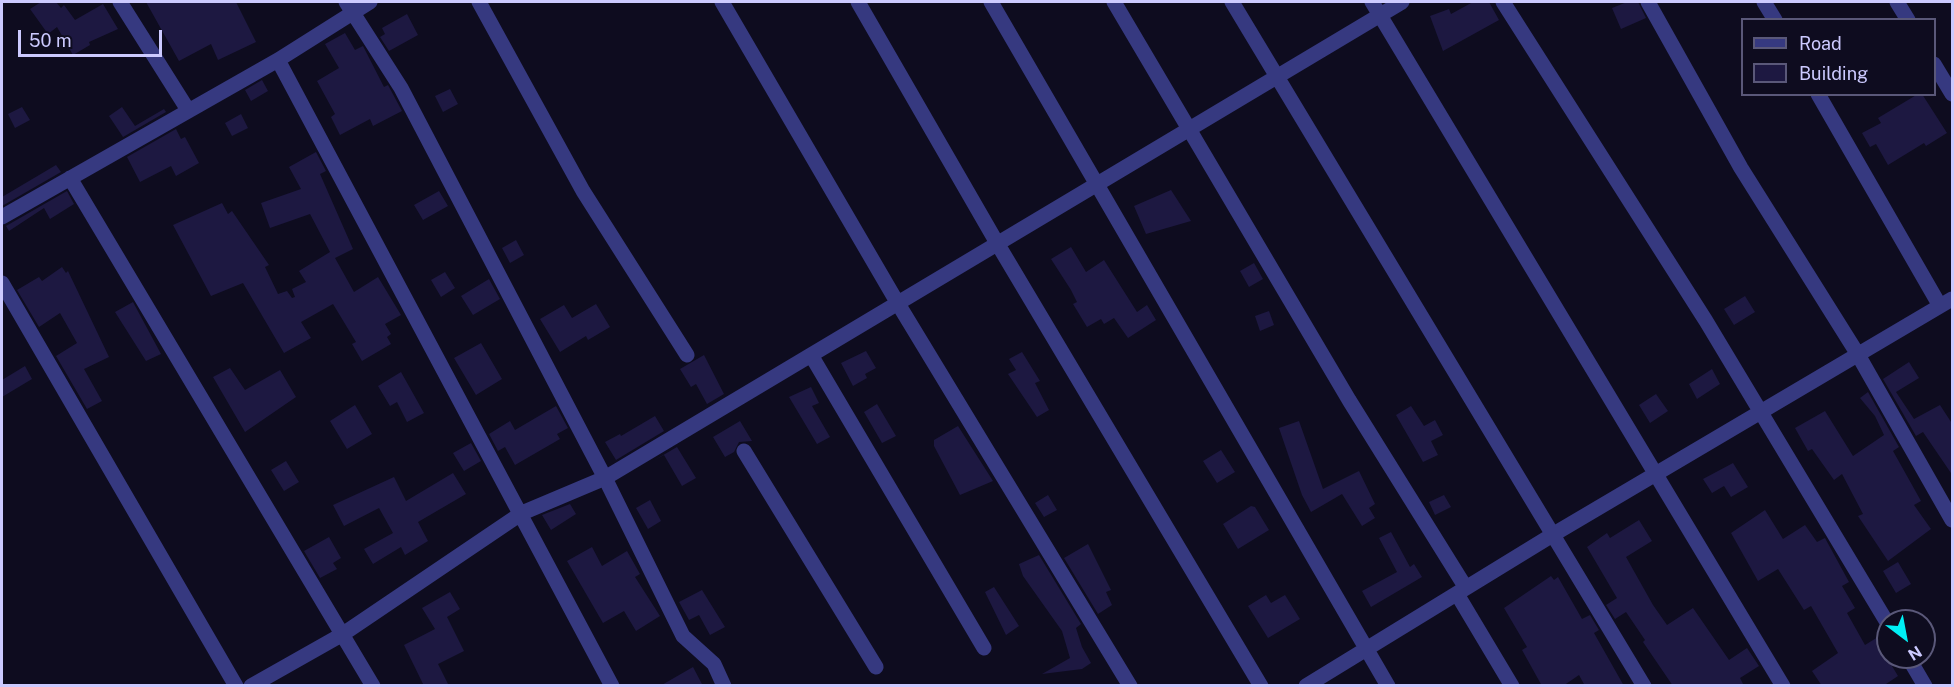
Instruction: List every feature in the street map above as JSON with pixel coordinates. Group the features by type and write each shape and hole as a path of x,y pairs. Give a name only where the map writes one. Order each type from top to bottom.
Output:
{"street":[{"path":"120,2 188,110"},
{"path":"2,217 278,60 349,7 370,2"},
{"path":"479,2 583,191 687,355"},
{"path":"722,2 897,302 1130,686"},
{"path":"858,2 997,243 1261,686"},
{"path":"991,2 1388,686"},
{"path":"1114,2 1462,591 1512,686"},
{"path":"1232,2 1644,686"},
{"path":"251,686 343,634 522,513 604,478 1187,129 1277,79 1376,8 1402,2"},
{"path":"1503,2 1706,321 1879,609"},
{"path":"1648,2 1741,168 1857,353 1953,520"},
{"path":"1764,2 1774,18"},
{"path":"1898,2 1907,18"},
{"path":"349,7 401,88 604,478 683,636 714,664 724,686"},
{"path":"1376,8 1783,686"},
{"path":"278,60 522,513 612,686"},
{"path":"1936,66 1953,94"},
{"path":"1306,686 1554,534 1761,414 1857,353 1948,304 1819,96"},
{"path":"70,178 373,686"},
{"path":"2,283 236,686"},
{"path":"812,355 984,648"},
{"path":"744,452 876,667"},
{"path":"1915,669 1925,686"}],"building":[{"path":"41,2 56,2 61,8 64,5 75,20 103,4 118,29 89,42 90,45 73,55 57,27 48,34 30,9"},
{"path":"146,2 236,2 256,42 218,60 211,44 179,61"},
{"path":"1473,2 1489,2 1499,20 1443,51 1430,16 1449,9 1451,14"},
{"path":"1627,2 1638,2 1646,18 1621,29 1612,8"},
{"path":"407,14 418,35 389,51 380,37 385,34 382,28"},
{"path":"345,33 355,50 363,46 384,87 388,85 402,111 373,126 370,119 340,135 331,117 335,114 317,81 339,68 325,44"},
{"path":"262,80 268,91 251,101 245,90"},
{"path":"450,89 458,104 443,112 435,96"},
{"path":"1915,96 1923,96 1947,133 1926,146 1924,143 1888,165 1876,144 1870,147 1862,133 1881,123 1878,118"},
{"path":"22,107 30,120 15,128 8,114"},
{"path":"122,107 135,126 164,109 166,112 123,137 109,116"},
{"path":"241,114 248,128 232,136 225,123"},
{"path":"176,129 181,139 185,137 199,163 176,176 171,166 140,182 127,157"},
{"path":"316,152 326,171 320,174 353,249 335,258 354,292 378,277 401,315 385,324 391,334 387,337 391,344 362,361 352,344 356,342 333,304 301,322 311,338 284,353 243,283 211,296 173,225 222,203 228,214 232,211 269,265 265,267 278,294 287,291 292,298 295,297 292,289 306,282 299,271 330,252 310,214 270,228 261,203 301,189 289,167"},
{"path":"56,165 61,172 2,206 2,197"},
{"path":"1171,190 1191,221 1146,234 1134,206"},
{"path":"67,191 74,204 50,219 44,208 9,231 6,226"},
{"path":"439,191 448,206 423,220 414,205"},
{"path":"516,240 524,255 510,263 502,248"},
{"path":"1071,247 1086,272 1104,260 1137,312 1147,305 1156,320 1128,338 1114,318 1104,324 1101,319 1087,327 1073,304 1077,302 1071,290 1051,259"},
{"path":"1254,263 1263,279 1249,287 1240,271"},
{"path":"62,267 66,273 68,271 109,357 84,369 102,401 87,409 56,356 77,343 60,313 39,327 17,290 39,277 42,281"},
{"path":"445,272 455,288 441,297 431,280"},
{"path":"489,279 500,299 473,315 461,296"},
{"path":"1745,296 1755,312 1734,325 1724,309"},
{"path":"133,302 161,354 146,361 115,312"},
{"path":"596,304 610,327 588,340 586,336 560,352 540,319 564,305 572,318"},
{"path":"1269,311 1274,325 1260,331 1255,316"},
{"path":"481,343 502,379 476,395 454,358"},
{"path":"866,351 876,368 865,374 867,378 853,386 841,363"},
{"path":"1022,352 1040,381 1035,383 1049,410 1037,417 1008,374 1016,370 1009,359"},
{"path":"704,355 724,394 707,404 696,384 691,387 680,369"},
{"path":"1909,362 1919,378 1896,392 1914,419 1940,405 1953,425 1953,476 1923,432 1916,436 1883,379"},
{"path":"25,366 32,379 2,397 2,380"},
{"path":"230,368 245,390 280,370 296,397 245,432 213,377"},
{"path":"1712,369 1720,384 1697,399 1689,384"},
{"path":"401,372 424,413 407,422 397,402 390,406 378,386"},
{"path":"811,387 819,403 812,406 830,437 817,444 789,397"},
{"path":"1868,392 1899,447 1893,451 1921,501 1914,505 1931,529 1888,561 1858,516 1863,514 1842,474 1834,480 1812,449 1808,451 1795,428 1825,411 1853,456 1884,435 1875,416 1860,398"},
{"path":"1656,394 1668,411 1650,423 1639,405"},
{"path":"877,404 896,436 882,443 864,412"},
{"path":"355,405 372,434 347,449 330,421"},
{"path":"556,406 568,428 557,434 560,439 515,465 505,447 498,451 489,434 510,421 515,430"},
{"path":"1411,406 1424,426 1435,420 1443,435 1431,441 1438,455 1423,462 1396,415"},
{"path":"655,416 664,431 616,460 605,442 620,434 621,436"},
{"path":"740,421 752,441 739,442 734,452 725,457 713,437"},
{"path":"1299,421 1323,489 1359,471 1375,504 1369,508 1375,518 1362,526 1342,494 1311,512 1302,495 1279,428"},
{"path":"958,426 993,481 960,495 934,446 934,440"},
{"path":"471,443 481,461 464,471 453,453"},
{"path":"677,447 696,478 682,486 664,455 653,461"},
{"path":"1221,450 1235,472 1217,483 1203,461"},
{"path":"286,461 299,482 284,491 271,470"},
{"path":"1733,463 1748,487 1731,497 1724,486 1712,493 1703,479"},
{"path":"453,473 466,494 418,522 428,541 405,555 401,547 373,564 364,549 393,533 379,508 344,526 333,505 394,477 406,501"},
{"path":"1048,495 1057,510 1044,517 1035,503"},
{"path":"1444,495 1451,507 1435,515 1429,502"},
{"path":"650,500 661,521 648,529 636,508"},
{"path":"570,504 576,514 551,530 542,515"},
{"path":"1251,506 1255,507 1269,530 1238,549 1223,524"},
{"path":"1765,510 1783,539 1805,525 1817,542 1825,538 1849,582 1842,586 1855,608 1847,613 1865,645 1876,638 1876,669 1894,669 1898,676 1883,686 1822,686 1812,671 1838,653 1811,606 1804,610 1778,569 1758,581 1731,533"},
{"path":"1639,520 1652,541 1626,557 1653,605 1667,625 1693,608 1729,660 1747,648 1759,666 1740,678 1744,686 1673,686 1626,612 1615,619 1606,605 1617,598 1587,547 1607,533 1610,538"},
{"path":"1391,532 1410,567 1414,564 1422,577 1371,607 1362,591 1397,572 1379,538"},
{"path":"329,537 341,558 333,563 337,569 320,578 304,551"},
{"path":"1088,544 1111,590 1106,592 1112,605 1098,614 1064,558"},
{"path":"592,547 602,566 627,551 640,574 635,577 660,616 636,631 624,611 603,623 567,561"},
{"path":"1039,555 1081,624 1076,628 1082,647 1091,663 1082,669 1042,674 1070,658 1062,631 1023,576 1019,564"},
{"path":"1898,562 1911,584 1896,593 1883,571"},
{"path":"1551,576 1554,580 1558,577 1582,619 1590,615 1599,630 1594,633 1624,686 1585,686 1579,675 1563,686 1542,686 1522,650 1527,647 1504,608"},
{"path":"994,587 1019,626 1006,635 985,592"},
{"path":"702,590 725,627 710,635 699,615 689,620 679,602"},
{"path":"450,592 460,609 447,617 464,651 438,664 449,686 424,686 404,645 435,629 422,608"},
{"path":"1266,595 1271,603 1285,595 1300,619 1268,638 1248,606"},
{"path":"693,667 703,686 660,686"}]}
